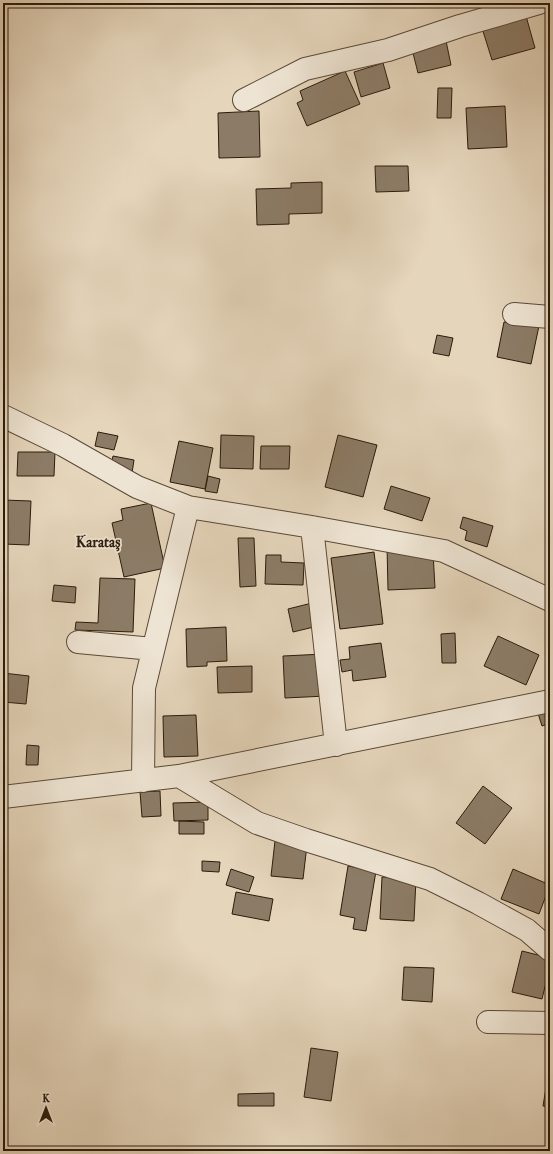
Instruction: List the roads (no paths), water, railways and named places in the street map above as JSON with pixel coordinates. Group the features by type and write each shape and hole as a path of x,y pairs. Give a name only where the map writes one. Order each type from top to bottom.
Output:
{"street":[{"path":"244,100 305,69 388,50 460,26 539,3"},
{"path":"514,314 550,317"},
{"path":"3,416 62,445 137,487 188,507 312,527 444,551 550,600"},
{"path":"143,781 144,688 188,507"},
{"path":"312,527 336,745"},
{"path":"78,642 153,649"},
{"path":"3,797 179,776 550,701"},
{"path":"179,776 257,823 394,869 430,879 527,930 549,947"},
{"path":"488,1022 550,1023"}],"district":[{"name":"Karataş","path":"98,542"}]}
